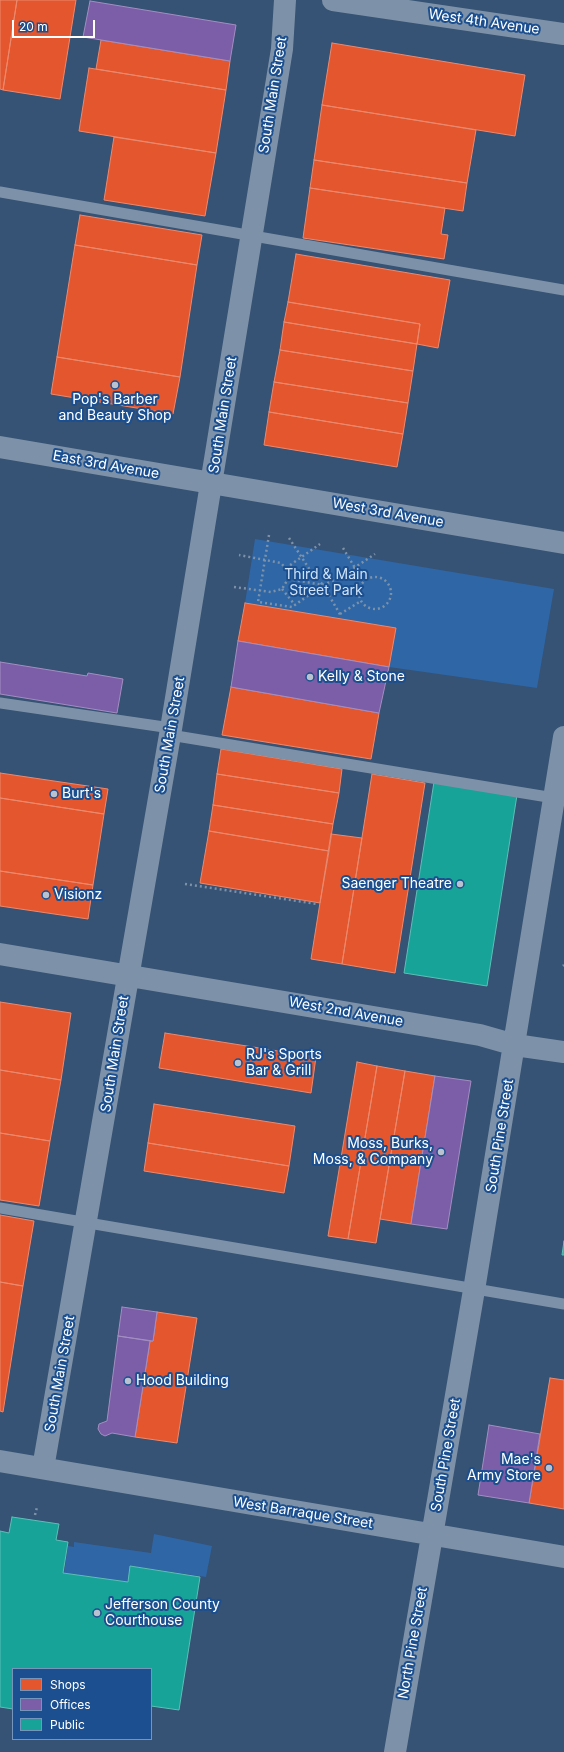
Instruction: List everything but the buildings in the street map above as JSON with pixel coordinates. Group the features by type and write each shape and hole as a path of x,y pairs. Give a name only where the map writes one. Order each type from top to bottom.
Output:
{"street":[{"name":"South Main Street","path":"43,1468 171,732 282,43 285,0"},
{"name":"West 4th Avenue","path":"333,0 564,34"},
{"name":"East 3rd Avenue","path":"0,447 212,483"},
{"name":"West 3rd Avenue","path":"212,483 564,543"},
{"name":"South Pine Street","path":"432,1534 515,1045 564,738"},
{"name":"West 2nd Avenue","path":"0,954 480,1035 515,1045 564,1052"},
{"name":"West Barraque Street","path":"0,1461 564,1556"},
{"name":"North Pine Street","path":"395,1752 432,1534"}],"lane":[{"path":"0,192 564,290"},
{"path":"0,703 554,798"},
{"path":"0,1208 474,1290 564,1304"}],"path":[{"path":"269,535 258,602 292,607 323,585 339,578 375,554"},
{"path":"289,538 312,573 323,585 341,615 360,601"},
{"path":"286,568 320,544"},
{"path":"343,548 363,581"},
{"path":"234,587 272,592 282,589 288,579 286,568 281,563 239,555"},
{"path":"369,577 380,578 388,584 391,594 387,604 378,609 367,608 363,605 360,601 358,591 363,581 369,577"},
{"path":"288,579 358,591"},
{"path":"282,589 295,605"},
{"path":"185,884 317,904"},
{"path":"35,1515 37,1506"}],"green space":[{"name":"Third & Main Street Park","path":"255,539 554,589 537,688 389,667 395,628 245,603"},
{"path":"154,1534 212,1546 206,1577 131,1566 128,1582 64,1573 68,1546 74,1547 74,1542 151,1553"}],"place":[{"name":"Pop's Barber and Beauty Shop","path":"115,385"},
{"name":"Kelly & Stone","path":"310,677"},
{"name":"Burt's","path":"54,794"},
{"name":"Saenger Theatre","path":"460,884"},
{"name":"Visionz","path":"46,895"},
{"name":"RJ's Sports Bar & Grill","path":"238,1063"},
{"name":"Moss, Burks, Moss, & Company","path":"441,1152"},
{"name":"Hood Building","path":"128,1381"},
{"name":"Mae's Army Store","path":"549,1468"},
{"name":"Jefferson County Courthouse","path":"97,1613"}]}
